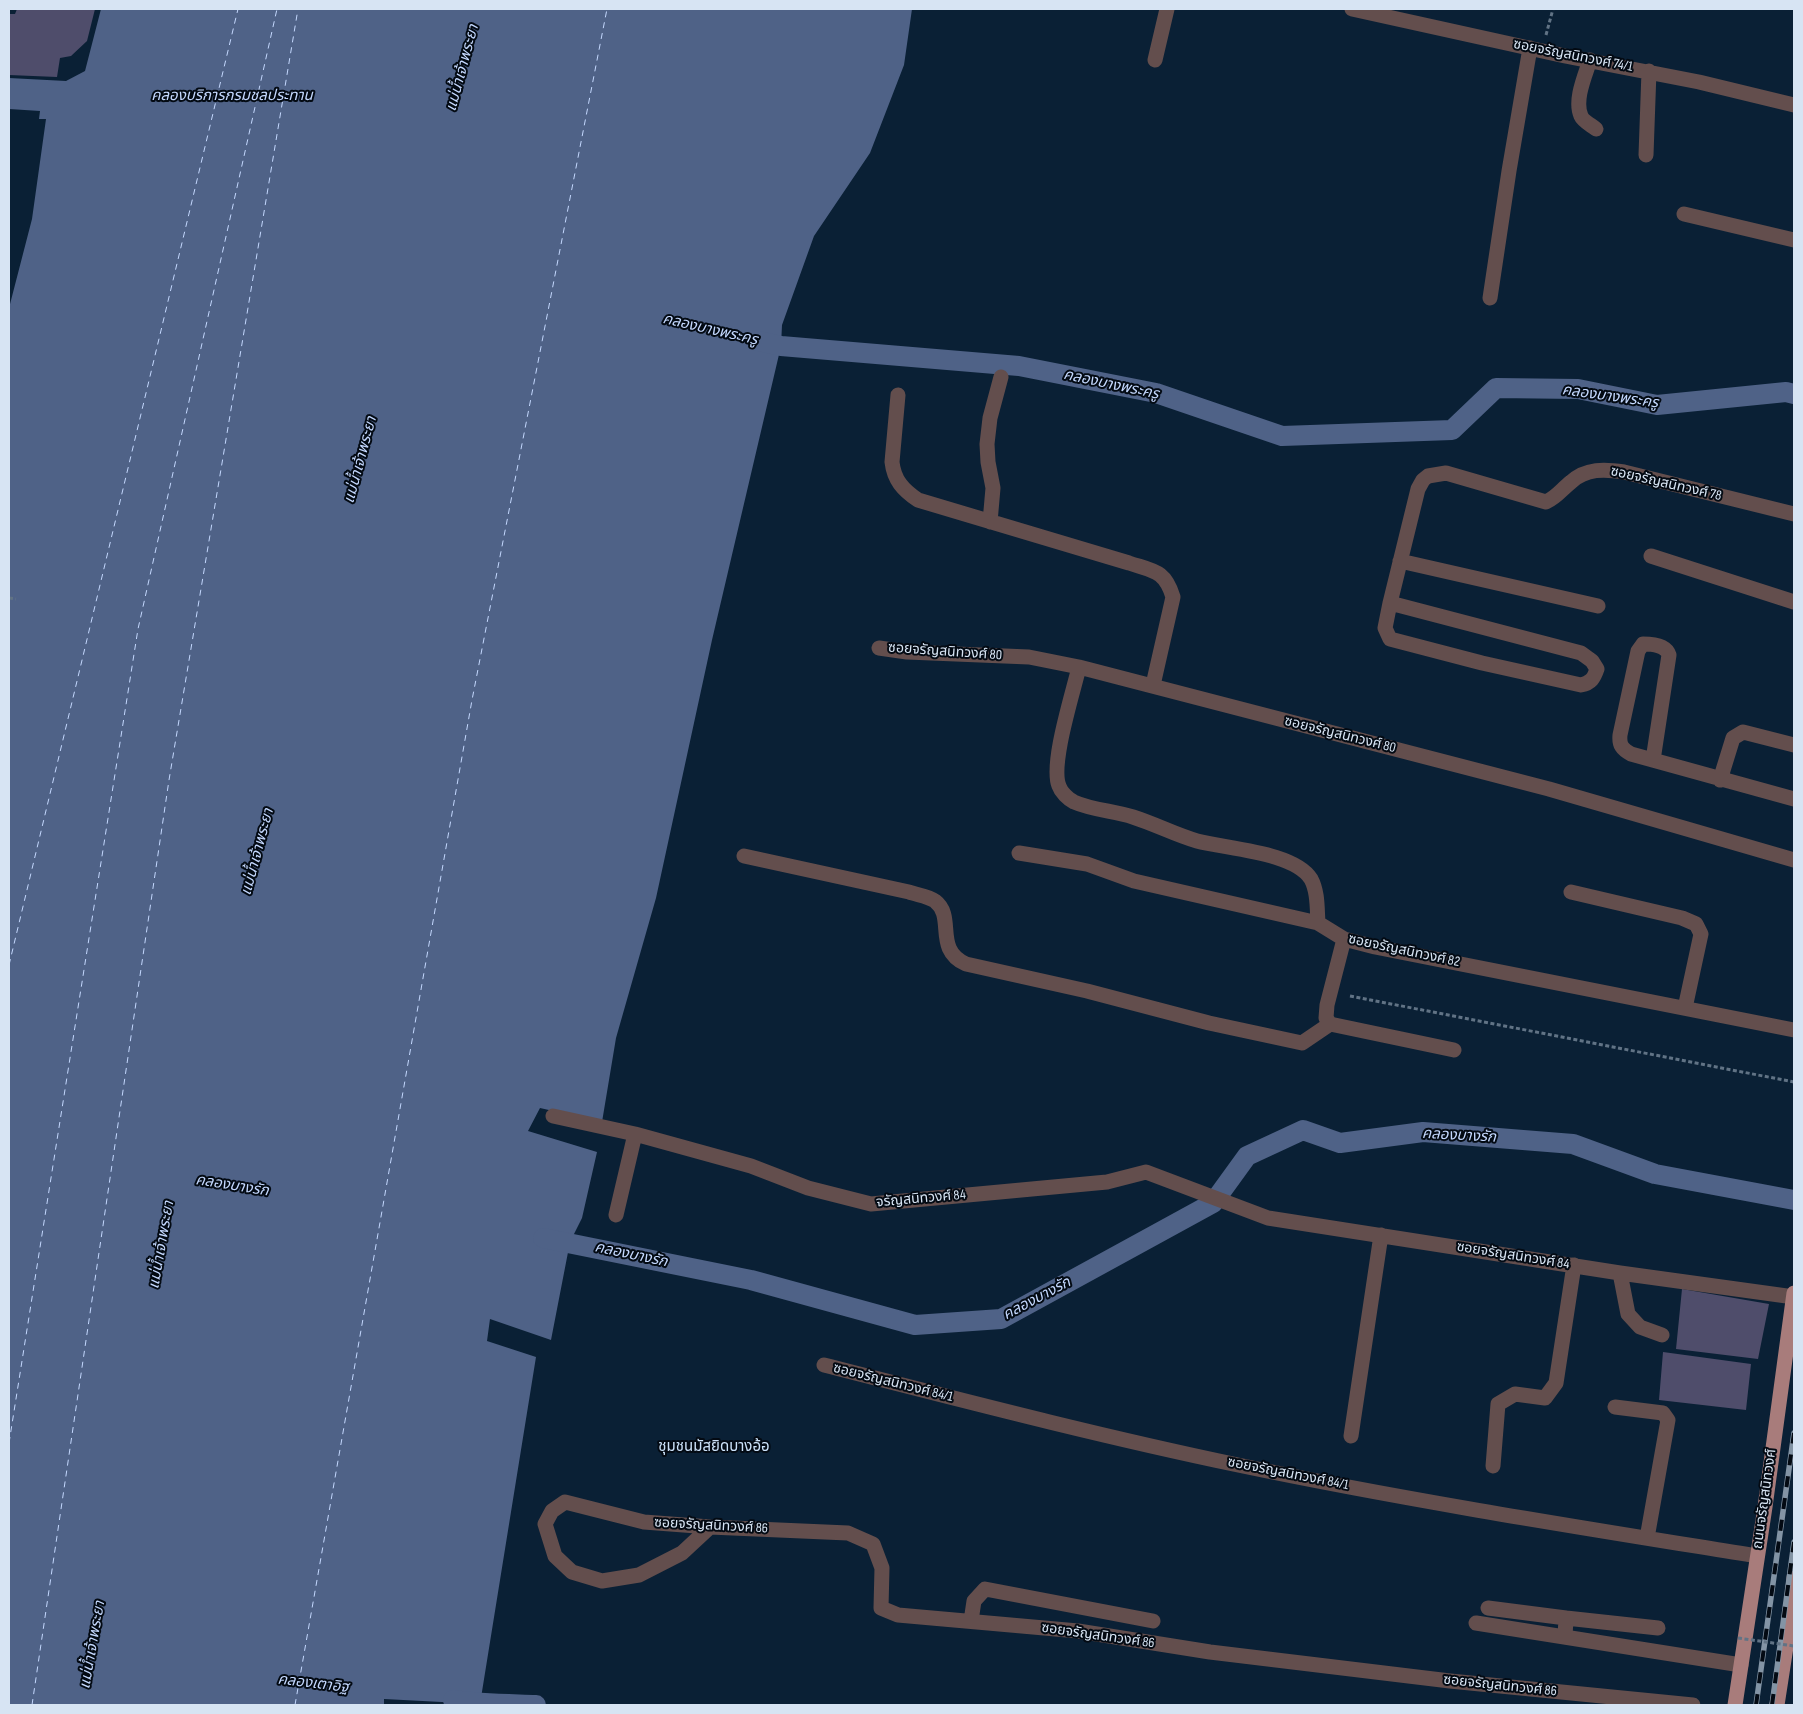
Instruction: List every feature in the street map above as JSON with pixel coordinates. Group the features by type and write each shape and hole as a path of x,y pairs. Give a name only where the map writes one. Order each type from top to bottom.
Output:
{"main road":[{"name":"ถนนจรัญสนิทวงศ์","path":"1734,1705 1794,1293"},
{"path":"1777,1705 1792,1622 1794,1578"}],"street":[{"path":"1156,60 1167,9"},
{"name":"ซอยจรัญสนิทวงศ์ 74/1","path":"1352,9 1536,49 1649,71 1794,105"},
{"path":"1490,298 1509,170 1536,49"},
{"path":"1590,60 1581,90 1579,106 1582,117 1596,129"},
{"path":"1646,155 1649,71"},
{"path":"1684,214 1794,240"},
{"path":"990,522 993,488 986,444 990,418 1001,377"},
{"path":"898,395 892,462 893,471 898,483 905,492 918,500 1129,563 1164,576 1170,585 1173,597 1153,685"},
{"name":"ซอยจรัญสนิทวงศ์ 78","path":"1390,603 1581,653 1592,661 1597,669 1595,677 1588,683 1581,685 1482,664 1390,639 1385,628 1390,603 1418,489 1423,480 1428,476 1446,473 1546,502 1554,498 1572,481 1584,474 1601,469 1624,472 1794,514"},
{"path":"1651,556 1794,602"},
{"path":"1400,561 1598,606"},
{"path":"1653,760 1669,655 1668,651 1664,648 1644,644 1638,651 1619,742 1623,749 1631,754 1794,799"},
{"name":"ซอยจรัญสนิทวงศ์ 80","path":"879,648 907,652 1028,657 1080,667 1549,789 1794,860"},
{"path":"1080,667 1056,763 1059,786 1064,795 1073,802 1134,817 1197,841 1279,858 1295,864 1310,878 1316,894 1318,923"},
{"path":"1720,780 1733,738 1738,734 1743,732 1794,745"},
{"name":"ซอยจรัญสนิทวงศ์ 82","path":"1019,854 1087,864 1134,881 1318,923 1344,940 1794,1030"},
{"path":"744,856 932,899 940,905 944,916 949,952 956,960 966,964 1086,991 1209,1023 1302,1043 1330,1024"},
{"path":"1572,892 1682,918 1696,924 1700,934 1685,1008"},
{"path":"1344,940 1327,1006 1326,1018 1330,1024 1454,1050"},
{"name":"จรัญสนิทวงศ์ 84","path":"553,1116 635,1134 751,1166 808,1188 871,1204 1107,1182 1146,1172 1234,1205"},
{"path":"616,1215 635,1134"},
{"name":"ซอยจรัญสนิทวงศ์ 84","path":"1234,1205 1268,1218 1620,1273 1794,1297"},
{"path":"1351,1436 1380,1235"},
{"path":"1492,1466 1498,1404 1515,1394 1546,1398 1556,1383 1574,1265"},
{"path":"1620,1273 1628,1314 1640,1327 1662,1335"},
{"name":"ซอยจรัญสนิทวงศ์ 84/1","path":"824,1365 1033,1418 1238,1465 1532,1520 1757,1556"},
{"path":"1616,1407 1664,1413 1668,1420 1647,1538"},
{"name":"ซอยจรัญสนิทวงศ์ 86","path":"710,1527 682,1553 639,1574 602,1582 572,1572 555,1556 545,1524 552,1511 565,1502 644,1522 848,1533 873,1544 882,1568 881,1608 898,1615 1078,1631 1210,1652 1450,1680 1693,1705"},
{"path":"971,1621 974,1601 985,1589 1153,1621"},
{"path":"1488,1608 1658,1628"},
{"path":"1565,1637 1566,1618"},
{"path":"1476,1623 1741,1665"}],"path":[{"path":"1536,49 1553,9"},
{"path":"9,598 16,599"},
{"path":"1350,996 1794,1082"},
{"path":"1738,1638 1794,1646"}],"water":[{"path":"101,9 912,9 904,65 870,153 814,236 782,325 781,346 712,640 656,898 616,1038 602,1122 540,1108 528,1131 597,1152 582,1218 570,1242 551,1340 490,1319 487,1341 536,1357 480,1704 384,1699 384,1705 9,1705 9,308 32,219 46,119 39,119 40,111 9,109 9,78 66,81 85,71"}],"building":[{"path":"17,9 95,9 87,41 71,56 60,58 57,77 9,75 9,14 15,14"},
{"path":"1682,1289 1769,1304 1758,1359 1676,1349"},
{"path":"1663,1352 1751,1364 1746,1410 1659,1400"}],"waterway":[{"name":"คลองบางพระครู","path":"754,340 781,346 1019,366 1156,393 1282,436 1452,430 1496,388 1578,389 1657,405 1786,392 1794,394"},
{"name":"คลองบางรัก","path":"543,1238 751,1280 915,1325 1001,1319 1213,1203 1247,1156 1303,1130 1340,1143 1423,1132 1573,1144 1655,1174 1794,1200"},
{"name":"คลองเตาอิฐ","path":"453,1700 536,1705"}],"ferry route":[{"path":"9,965 238,9"},
{"path":"9,1443 138,629 277,9"},
{"path":"32,1705 169,780 298,9"},
{"path":"295,1705 472,700 607,9"}],"railway":[{"path":"1756,1705 1794,1433"},
{"path":"1772,1705 1794,1542"}],"district":[{"name":"ชุมชนมัสยิดบางอ้อ","path":"714,1447"}],"water label":[{"name":"แม่น้ำเจ้าพระยา","path":"463,68"},
{"name":"คลองบริการกรมชลประทาน","path":"232,96"},
{"name":"แม่น้ำเจ้าพระยา","path":"361,460"},
{"name":"แม่น้ำเจ้าพระยา","path":"258,852"},
{"name":"แม่น้ำเจ้าพระยา","path":"162,1245"},
{"name":"แม่น้ำเจ้าพระยา","path":"93,1645"}]}
